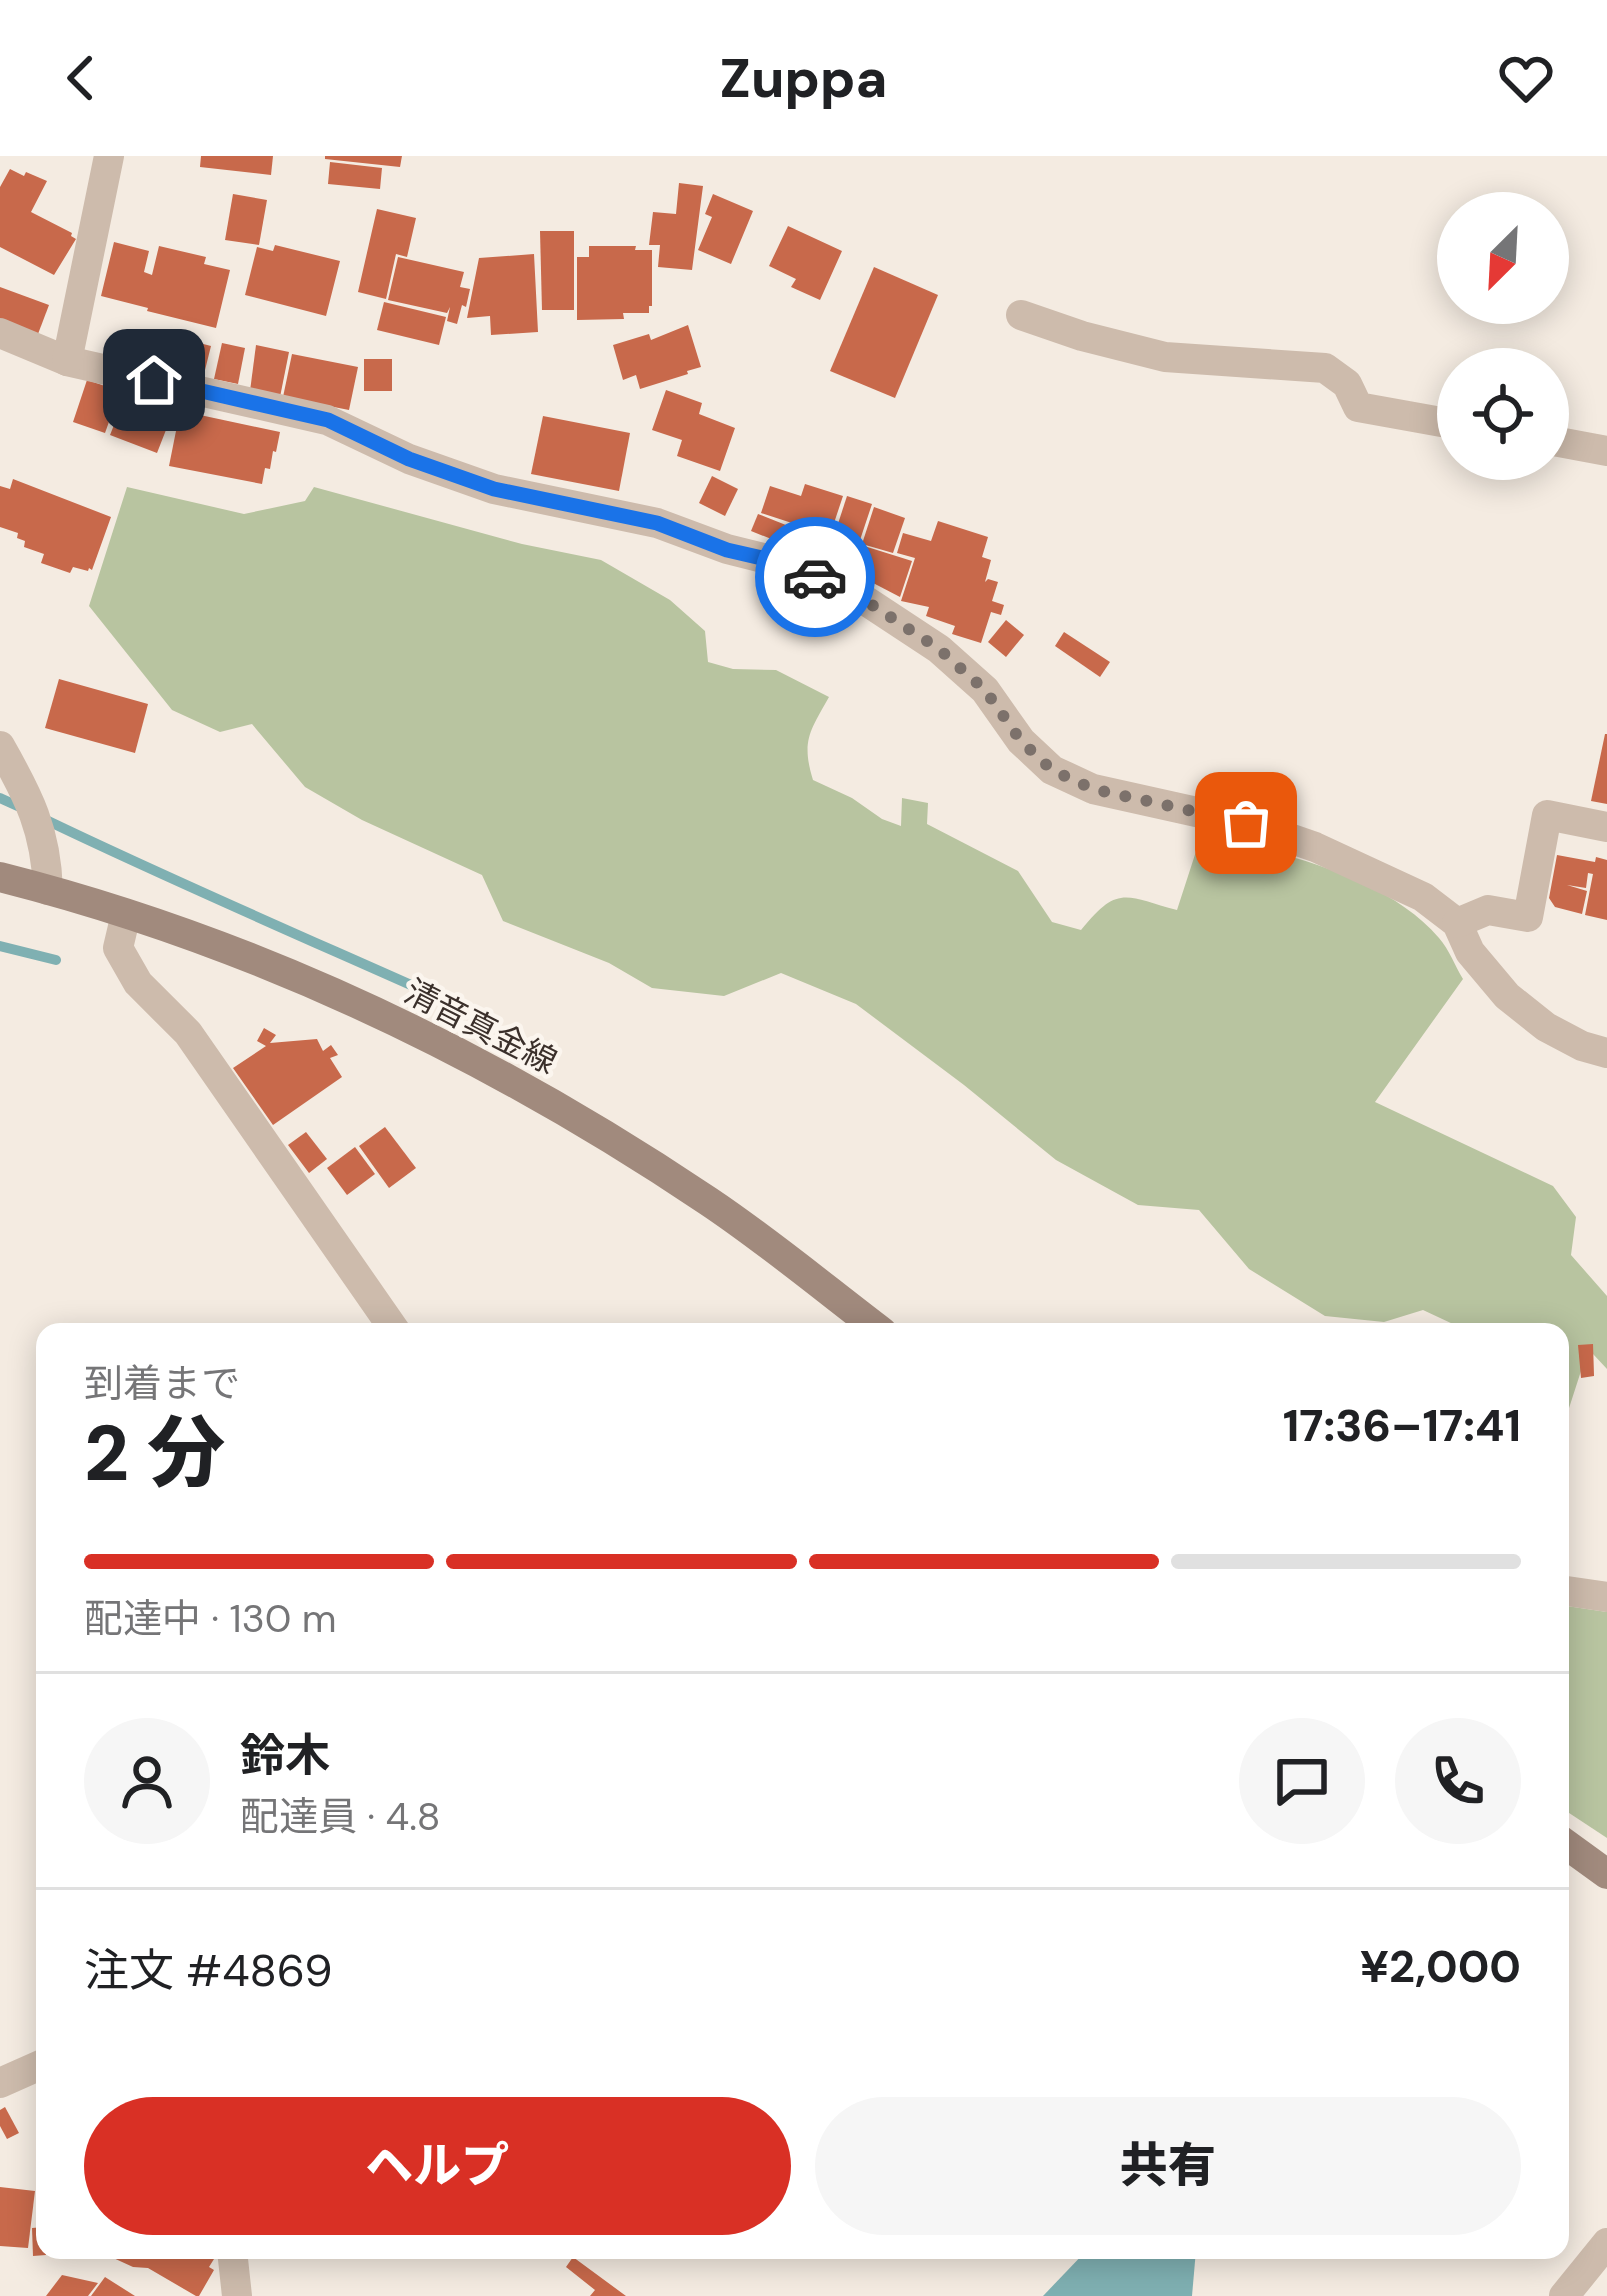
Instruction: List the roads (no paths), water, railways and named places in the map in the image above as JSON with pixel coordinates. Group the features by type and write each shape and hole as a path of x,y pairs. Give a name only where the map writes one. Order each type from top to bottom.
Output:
{"main road":[{"name":"清音真金線","path":"0,878 126,914 287,973 372,1011 546,1100 711,1203 870,1323"},
{"path":"1569,1847 1607,1874"}],"street":[{"path":"67,361 109,156"},
{"path":"1021,315 1165,357 1325,368 1347,384 1358,407 1437,420"},
{"path":"0,333 67,361 328,420 409,459 494,489 657,523 851,591 939,649 970,676 1021,741 1052,770 1093,789 1246,823 1315,847 1423,897 1457,923 1470,952 1507,997 1546,1027 1607,1053"},
{"path":"1569,444 1607,451"},
{"path":"0,746 32,802 47,856 48,890"},
{"path":"1457,923 1488,910 1528,917 1547,815 1607,827"},
{"path":"126,914 118,948 138,983 188,1033 390,1323"},
{"path":"1569,1591 1607,1597"},
{"path":"0,2084 36,2067"},
{"path":"1564,2296 1607,2243"},
{"path":"233,2259 237,2296"}],"water":[{"path":"1078,2259 1195,2259 1192,2296 1043,2296"}],"waterway":[{"path":"0,798 22,808"},
{"path":"44,819 440,998"},
{"path":"0,946 56,960"}]}
